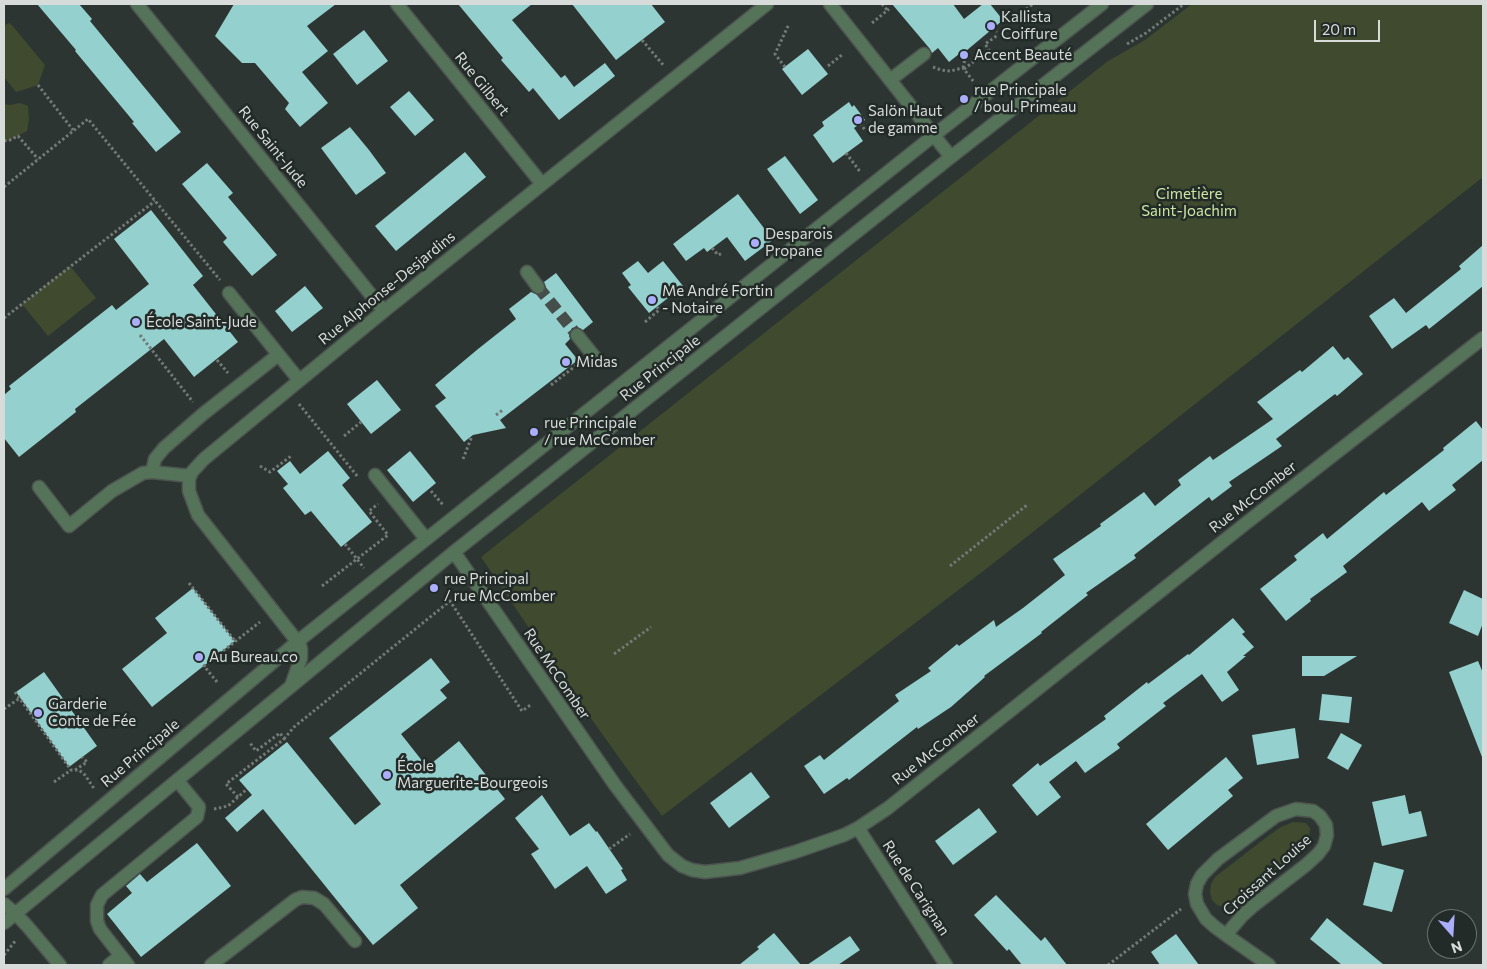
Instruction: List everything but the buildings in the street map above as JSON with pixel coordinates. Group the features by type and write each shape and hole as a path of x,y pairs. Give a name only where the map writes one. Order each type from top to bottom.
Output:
{"street":[{"name":"Rue Saint-Jude","path":"137,4 384,311"},
{"name":"Rue Gilbert","path":"397,4 542,184"},
{"name":"Rue Alphonse-Desjardins","path":"190,476 197,465 299,380 767,4"},
{"path":"830,4 951,157"},
{"name":"Rue Principale","path":"5,885 297,642 933,136 1102,4"},
{"name":"Rue Principale","path":"4,923 454,552 951,157 1147,4"},
{"path":"890,80 924,54"},
{"path":"527,272 538,287"},
{"path":"225,288 299,380"},
{"path":"577,335 597,360"},
{"name":"Rue McComber","path":"454,552 615,785 668,855 674,861 692,870 705,872 740,868 831,840 858,828 888,808 1283,494 1483,338"},
{"path":"152,472 156,459 164,448 203,414 278,355"},
{"path":"39,487 69,526 112,491 137,476 152,472 190,476 189,491 198,515 301,648 301,658 291,686"},
{"path":"375,474 426,539"},
{"path":"109,965 124,960 100,929 97,921 97,905 102,895 197,817 199,807 178,780"},
{"name":"Croissant Louise","path":"1226,935 1253,906 1318,854 1324,846 1327,835 1326,824 1320,816 1304,809 1288,811 1276,816 1218,859 1202,875 1197,884 1195,894 1197,904 1206,919 1215,927 1226,935 1269,965"},
{"name":"Rue de Carignan","path":"858,828 946,965"},
{"path":"5,885 15,913"},
{"path":"211,965 292,902 302,897 314,898 324,904 355,941"},
{"path":"4,904 15,913 60,965"}],"path":[{"path":"872,23 888,10 882,4"},
{"path":"1018,15 1032,4"},
{"path":"785,67 775,54 788,24"},
{"path":"927,72 933,67 950,71 963,68 989,50 985,44 997,34 993,28"},
{"path":"642,40 674,78"},
{"path":"828,66 843,54"},
{"path":"965,59 963,68 978,88"},
{"path":"38,85 73,130"},
{"path":"4,187 88,119 225,288"},
{"path":"860,123 865,130"},
{"path":"4,141 18,136 38,159"},
{"path":"846,153 864,177"},
{"path":"4,318 155,201"},
{"path":"712,248 718,255 724,253"},
{"path":"645,322 659,310 657,307"},
{"path":"140,336 189,397"},
{"path":"217,360 225,369"},
{"path":"551,385 570,368 580,362"},
{"path":"299,403 360,480"},
{"path":"496,415 504,409"},
{"path":"344,436 361,422"},
{"path":"463,459 472,436"},
{"path":"260,466 270,472 282,465 291,456"},
{"path":"431,491 447,509"},
{"path":"322,586 388,535 368,511 379,503 385,511"},
{"path":"950,566 1028,505"},
{"path":"345,544 357,559"},
{"path":"189,583 235,641"},
{"path":"238,798 226,784 284,739 294,727 450,601 522,711 532,704"},
{"path":"217,682 204,666 260,622"},
{"path":"614,654 651,627"},
{"path":"16,692 73,770"},
{"path":"4,710 20,698"},
{"path":"248,741 256,751 280,733 284,739"},
{"path":"54,782 87,762 82,757"},
{"path":"73,770 79,770 85,775 99,795"},
{"path":"228,806 247,789"},
{"path":"610,849 630,834"},
{"path":"1108,965 1183,908"}],"green space":[{"name":"Cimetière Saint-Joachim","path":"1192,4 1483,4 1483,177 986,569 662,816 568,686 481,557 1108,61 1145,40"},
{"path":"10,23 45,65 38,85 16,92 4,77 4,25"},
{"path":"20,103 28,106 29,119 27,131 4,141 4,104"},
{"path":"70,266 96,298 48,336 22,304"},
{"path":"1293,822 1306,823 1310,828 1309,842 1302,851 1236,904 1228,907 1217,905 1212,900 1210,892 1211,884 1215,877 1268,836 1281,827"}],"tunnel":[{"path":"538,287 577,335"}],"place":[{"name":"Kallista Coiffure","path":"991,26"},
{"name":"Accent Beauté","path":"964,55"},
{"name":"rue Principale / boul. Primeau","path":"964,99"},
{"name":"Salön Haut de gamme","path":"858,120"},
{"name":"Desparois Propane","path":"755,243"},
{"name":"Me André Fortin - Notaire","path":"652,300"},
{"name":"École Saint-Jude","path":"136,322"},
{"name":"Midas","path":"566,362"},
{"name":"rue Principale / rue McComber","path":"534,432"},
{"name":"rue Principal / rue McComber","path":"434,588"},
{"name":"Au Bureau.co","path":"199,657"},
{"name":"Garderie Conte de Fée","path":"38,713"},
{"name":"École Marguerite-Bourgeois","path":"387,775"}]}
